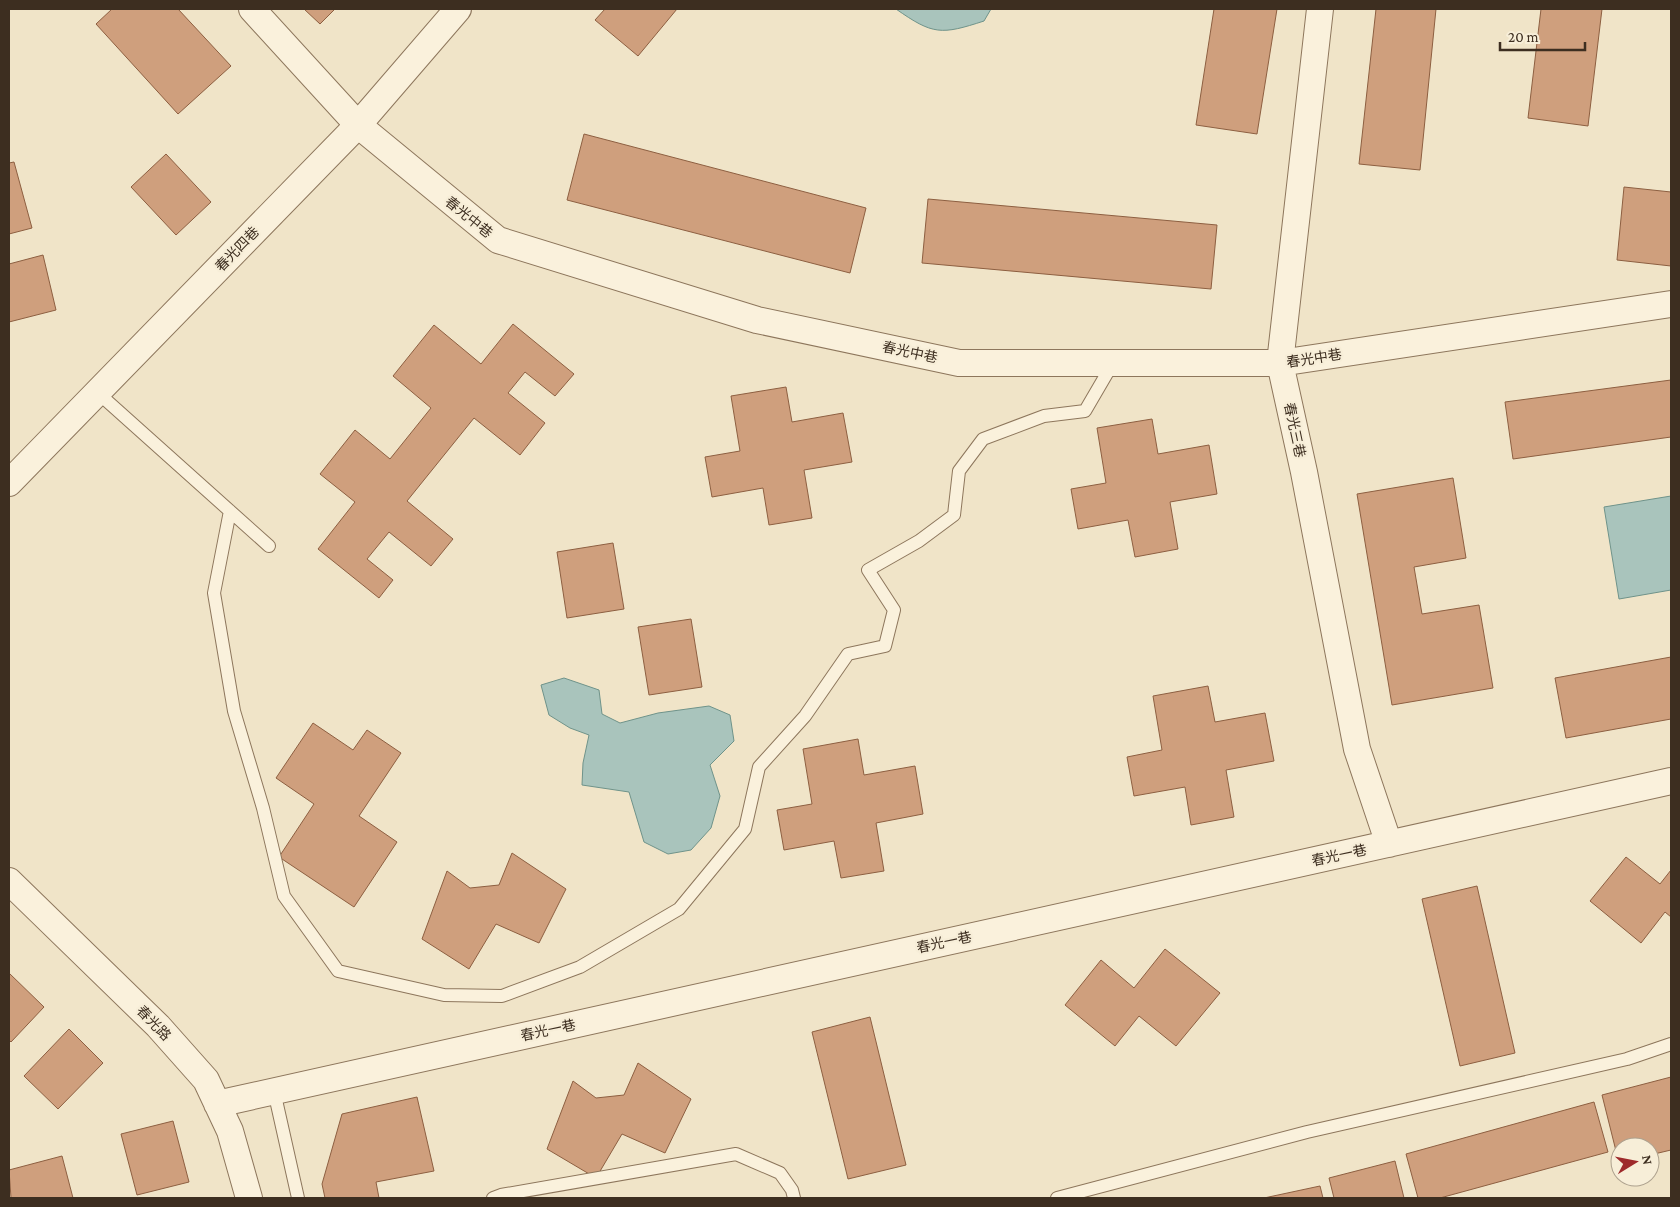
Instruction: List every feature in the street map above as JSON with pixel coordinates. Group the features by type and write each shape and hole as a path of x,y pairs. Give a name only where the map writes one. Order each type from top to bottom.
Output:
{"street":[{"name":"春光中巷","path":"252,9 358,125 498,240 757,320 959,363 1280,363 1671,304"},
{"name":"春光四巷","path":"9,483 358,125 458,9"},
{"name":"春光三巷","path":"1320,9 1280,363 1304,472 1357,749 1389,844"},
{"name":"春光一巷","path":"217,1104 1671,781"},
{"name":"春光路","path":"9,881 158,1026 206,1080 230,1131 249,1198"}],"lane":[{"path":"230,511 214,593 234,710 263,808 284,896 338,971 444,995 502,996 580,967 679,909 745,830 760,767 805,716 848,654 885,646 894,610 868,570 919,541 954,515 959,472 983,439 1044,416 1086,411 1113,363"},
{"path":"97,392 269,546"},
{"path":"1057,1198 1307,1132 1627,1059 1671,1044"},
{"path":"274,1091 298,1198"},
{"path":"493,1198 501,1195 736,1154 780,1173 792,1190 794,1198"}],"water":[{"path":"896,9 991,9 984,21 957,29 938,30 919,24"},
{"path":"1671,496 1671,590 1619,599 1604,507"},
{"path":"564,678 599,690 602,714 620,723 658,713 709,706 730,715 734,741 710,765 720,796 711,828 691,850 668,854 644,842 629,792 582,785 583,763 589,735 570,728 549,715 541,685"}],"building":[{"path":"112,9 178,9 231,66 178,114 96,24"},
{"path":"304,9 335,9 320,24"},
{"path":"605,9 677,9 638,56 595,20"},
{"path":"1214,9 1277,9 1257,134 1196,125"},
{"path":"1376,9 1436,9 1420,170 1359,164"},
{"path":"1541,9 1602,9 1588,126 1528,118"},
{"path":"584,134 866,208 850,273 567,200"},
{"path":"166,154 211,202 176,235 131,187"},
{"path":"14,162 32,228 9,234 9,163"},
{"path":"1624,187 1671,192 1671,266 1617,260"},
{"path":"928,199 1217,225 1211,289 922,263"},
{"path":"43,255 56,310 9,322 9,264"},
{"path":"513,324 574,374 555,396 525,372 508,393 545,423 520,455 474,418 407,501 453,539 431,566 389,532 367,559 393,580 379,598 318,549 355,502 320,474 355,430 390,459 431,408 393,376 434,325 481,364"},
{"path":"1671,380 1671,437 1513,459 1505,402"},
{"path":"786,387 792,422 843,413 852,462 804,470 812,518 769,525 763,488 712,497 705,457 740,451 731,396"},
{"path":"1152,419 1158,454 1209,445 1217,494 1170,502 1178,549 1135,557 1128,520 1078,529 1071,489 1106,483 1097,428"},
{"path":"1453,478 1466,558 1414,567 1422,614 1479,605 1493,688 1392,705 1357,494"},
{"path":"613,543 624,609 567,618 557,552"},
{"path":"691,619 702,687 649,695 638,627"},
{"path":"1671,657 1671,719 1566,738 1555,678"},
{"path":"1208,686 1215,722 1265,713 1274,761 1226,770 1234,817 1191,825 1185,787 1134,796 1127,757 1162,750 1153,696"},
{"path":"313,723 353,750 367,730 401,753 359,816 397,842 354,907 279,857 314,804 276,778"},
{"path":"858,739 864,775 915,766 923,814 876,823 884,871 841,878 834,841 784,850 777,810 812,804 803,749"},
{"path":"512,853 566,889 539,943 496,924 469,969 422,939 447,871 470,888 499,885"},
{"path":"1626,857 1660,884 1671,870 1671,917 1665,912 1641,943 1590,901"},
{"path":"1477,886 1515,1053 1460,1066 1422,899"},
{"path":"1165,949 1220,993 1176,1046 1139,1016 1115,1046 1065,1005 1101,960 1134,988"},
{"path":"9,973 44,1007 11,1042 9,1040"},
{"path":"870,1017 906,1165 848,1179 812,1032"},
{"path":"69,1029 103,1063 58,1109 24,1076"},
{"path":"638,1063 691,1099 665,1153 622,1134 596,1178 547,1149 573,1081 596,1098 624,1095"},
{"path":"1671,1077 1671,1150 1660,1153 1660,1137 1612,1137 1602,1095"},
{"path":"417,1097 434,1171 376,1182 379,1198 325,1198 322,1184 342,1114"},
{"path":"1594,1102 1608,1152 1440,1198 1418,1198 1406,1154"},
{"path":"173,1121 189,1182 137,1195 121,1134"},
{"path":"62,1156 73,1198 11,1198 9,1170"},
{"path":"1395,1161 1404,1198 1334,1198 1329,1178"},
{"path":"1320,1186 1323,1198 1264,1198"}]}
